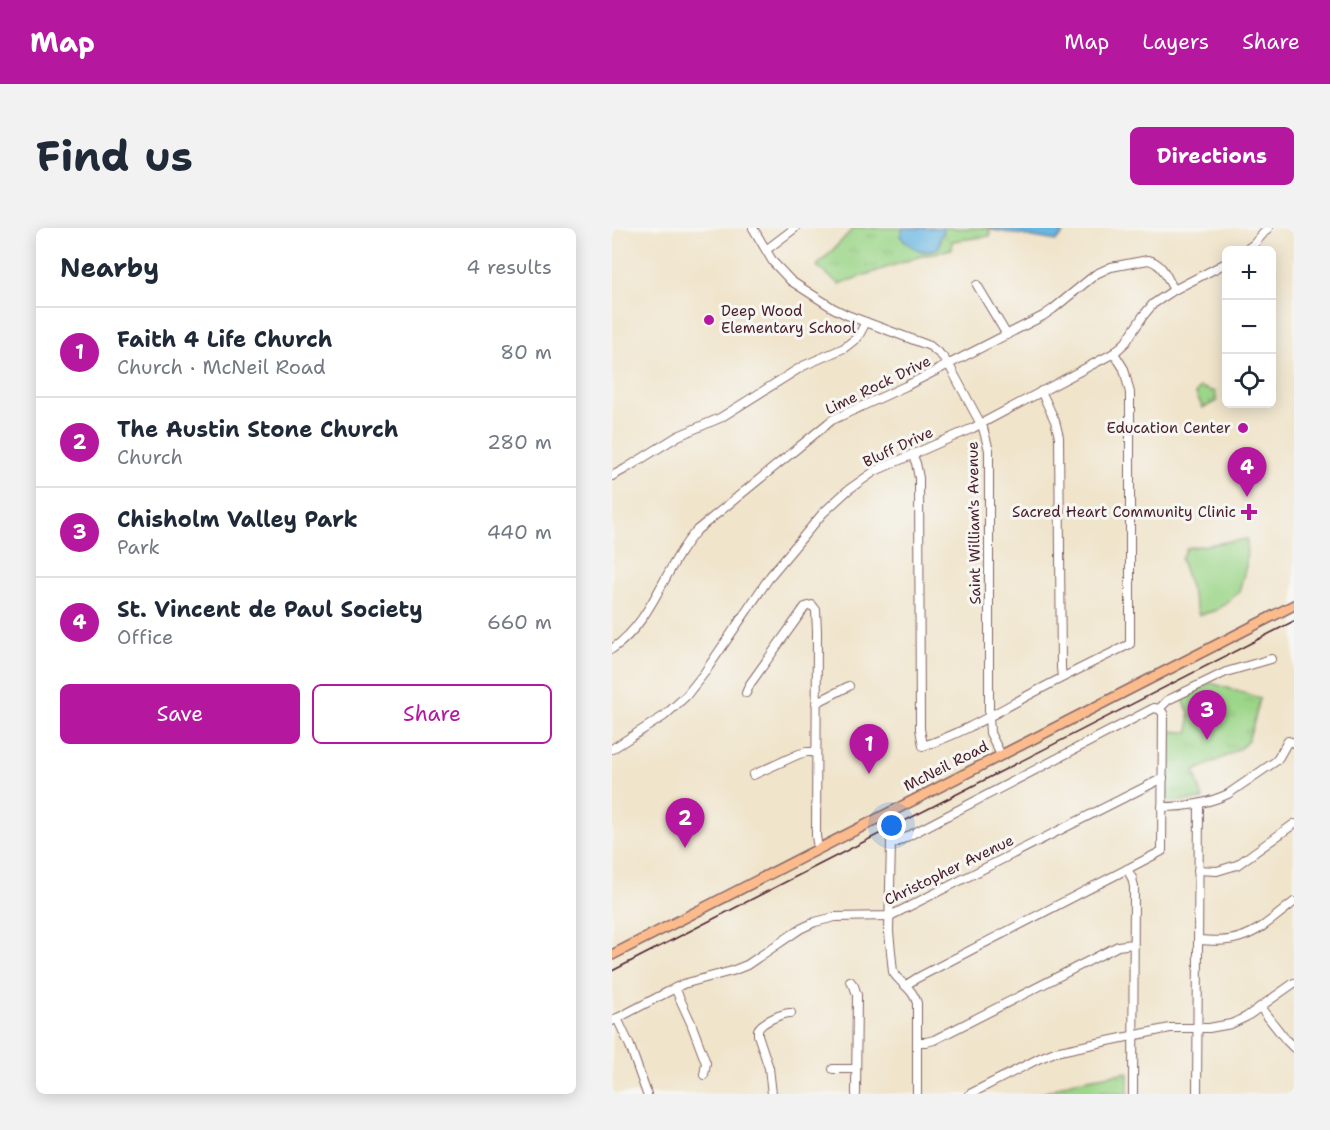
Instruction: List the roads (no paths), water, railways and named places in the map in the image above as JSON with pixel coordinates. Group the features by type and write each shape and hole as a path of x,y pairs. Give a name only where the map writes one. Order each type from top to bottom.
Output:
{"main road":[{"name":"McNeil Road","path":"612,955 1294,605"}],"street":[{"name":"Saint William's Avenue","path":"753,228 778,269 791,281 832,308 930,346 942,356 981,423 989,450 988,717 990,733 1000,755"},
{"path":"766,250 795,228"},
{"path":"1251,246 1268,228"},
{"name":"Lime Rock Drive","path":"612,649 626,639 643,618 686,544 700,527 832,420 949,365 1053,309 1096,274 1111,267 1148,261 1156,262 1174,290"},
{"name":"Bluff Drive","path":"612,749 664,716 686,696 771,575 823,513 848,490 875,471 981,423 1114,353 1126,342 1153,304 1174,290 1222,266"},
{"path":"978,285 1007,334"},
{"path":"612,476 678,436 720,418 797,369 850,344 858,337 866,322"},
{"path":"912,454 919,478 920,729 923,746 988,717 1130,644 1130,393 1127,376 1114,353"},
{"path":"1041,392 1055,421 1059,437 1062,677"},
{"path":"746,693 750,684 806,607 812,605 816,609 816,837 818,849"},
{"path":"1159,709 1168,700 1226,672 1271,659"},
{"path":"816,703 849,686"},
{"path":"891,845 1154,708 1163,713 1162,851 906,985"},
{"path":"1162,807 1199,804 1220,798 1276,760 1288,741 1294,742"},
{"path":"753,775 799,754 816,752"},
{"name":"Christopher Avenue","path":"615,1019 683,984 747,965 800,929 815,922 835,917 890,916 1162,777"},
{"path":"1197,1094 1199,804"},
{"path":"882,816 888,832 892,857 890,866 890,948 893,972 913,992 917,1003 917,1094"},
{"path":"1198,870 1217,871 1237,865 1294,824"},
{"path":"888,832 896,838 908,836"},
{"path":"888,832 887,854 890,866"},
{"path":"1127,869 1134,886 1133,1094"},
{"path":"1198,940 1226,940 1243,937 1255,931 1294,902"},
{"path":"917,1042 934,1040 1118,946 1133,944"},
{"path":"850,981 857,995 856,1094"},
{"path":"970,1094 1047,1054 1170,1028 1209,1028 1232,1024 1246,1017 1294,983"},
{"path":"675,988 691,1023 705,1063 704,1075"},
{"path":"1260,1007 1294,1048"},
{"path":"772,1094 769,1068 758,1030 781,1015 791,1013"},
{"path":"615,1019 626,1035 647,1094"},
{"path":"833,1068 856,1069"}],"water":[{"path":"903,228 944,228 944,232 941,235 939,247 923,251 913,247 900,236"},
{"path":"990,228 1064,228 1062,235 1056,241"}],"railway":[{"path":"612,971 1294,621"}],"place":[{"name":"Deep Wood Elementary School","path":"709,320"},
{"name":"Education Center","path":"1243,428"},
{"name":"St. Vincent de Paul Society","path":"1247,497"},
{"name":"Sacred Heart Community Clinic","path":"1249,512"},
{"name":"Chisholm Valley Park","path":"1207,740"},
{"name":"Faith 4 Life Church","path":"869,774"},
{"name":"The Austin Stone Church","path":"685,848"}]}
